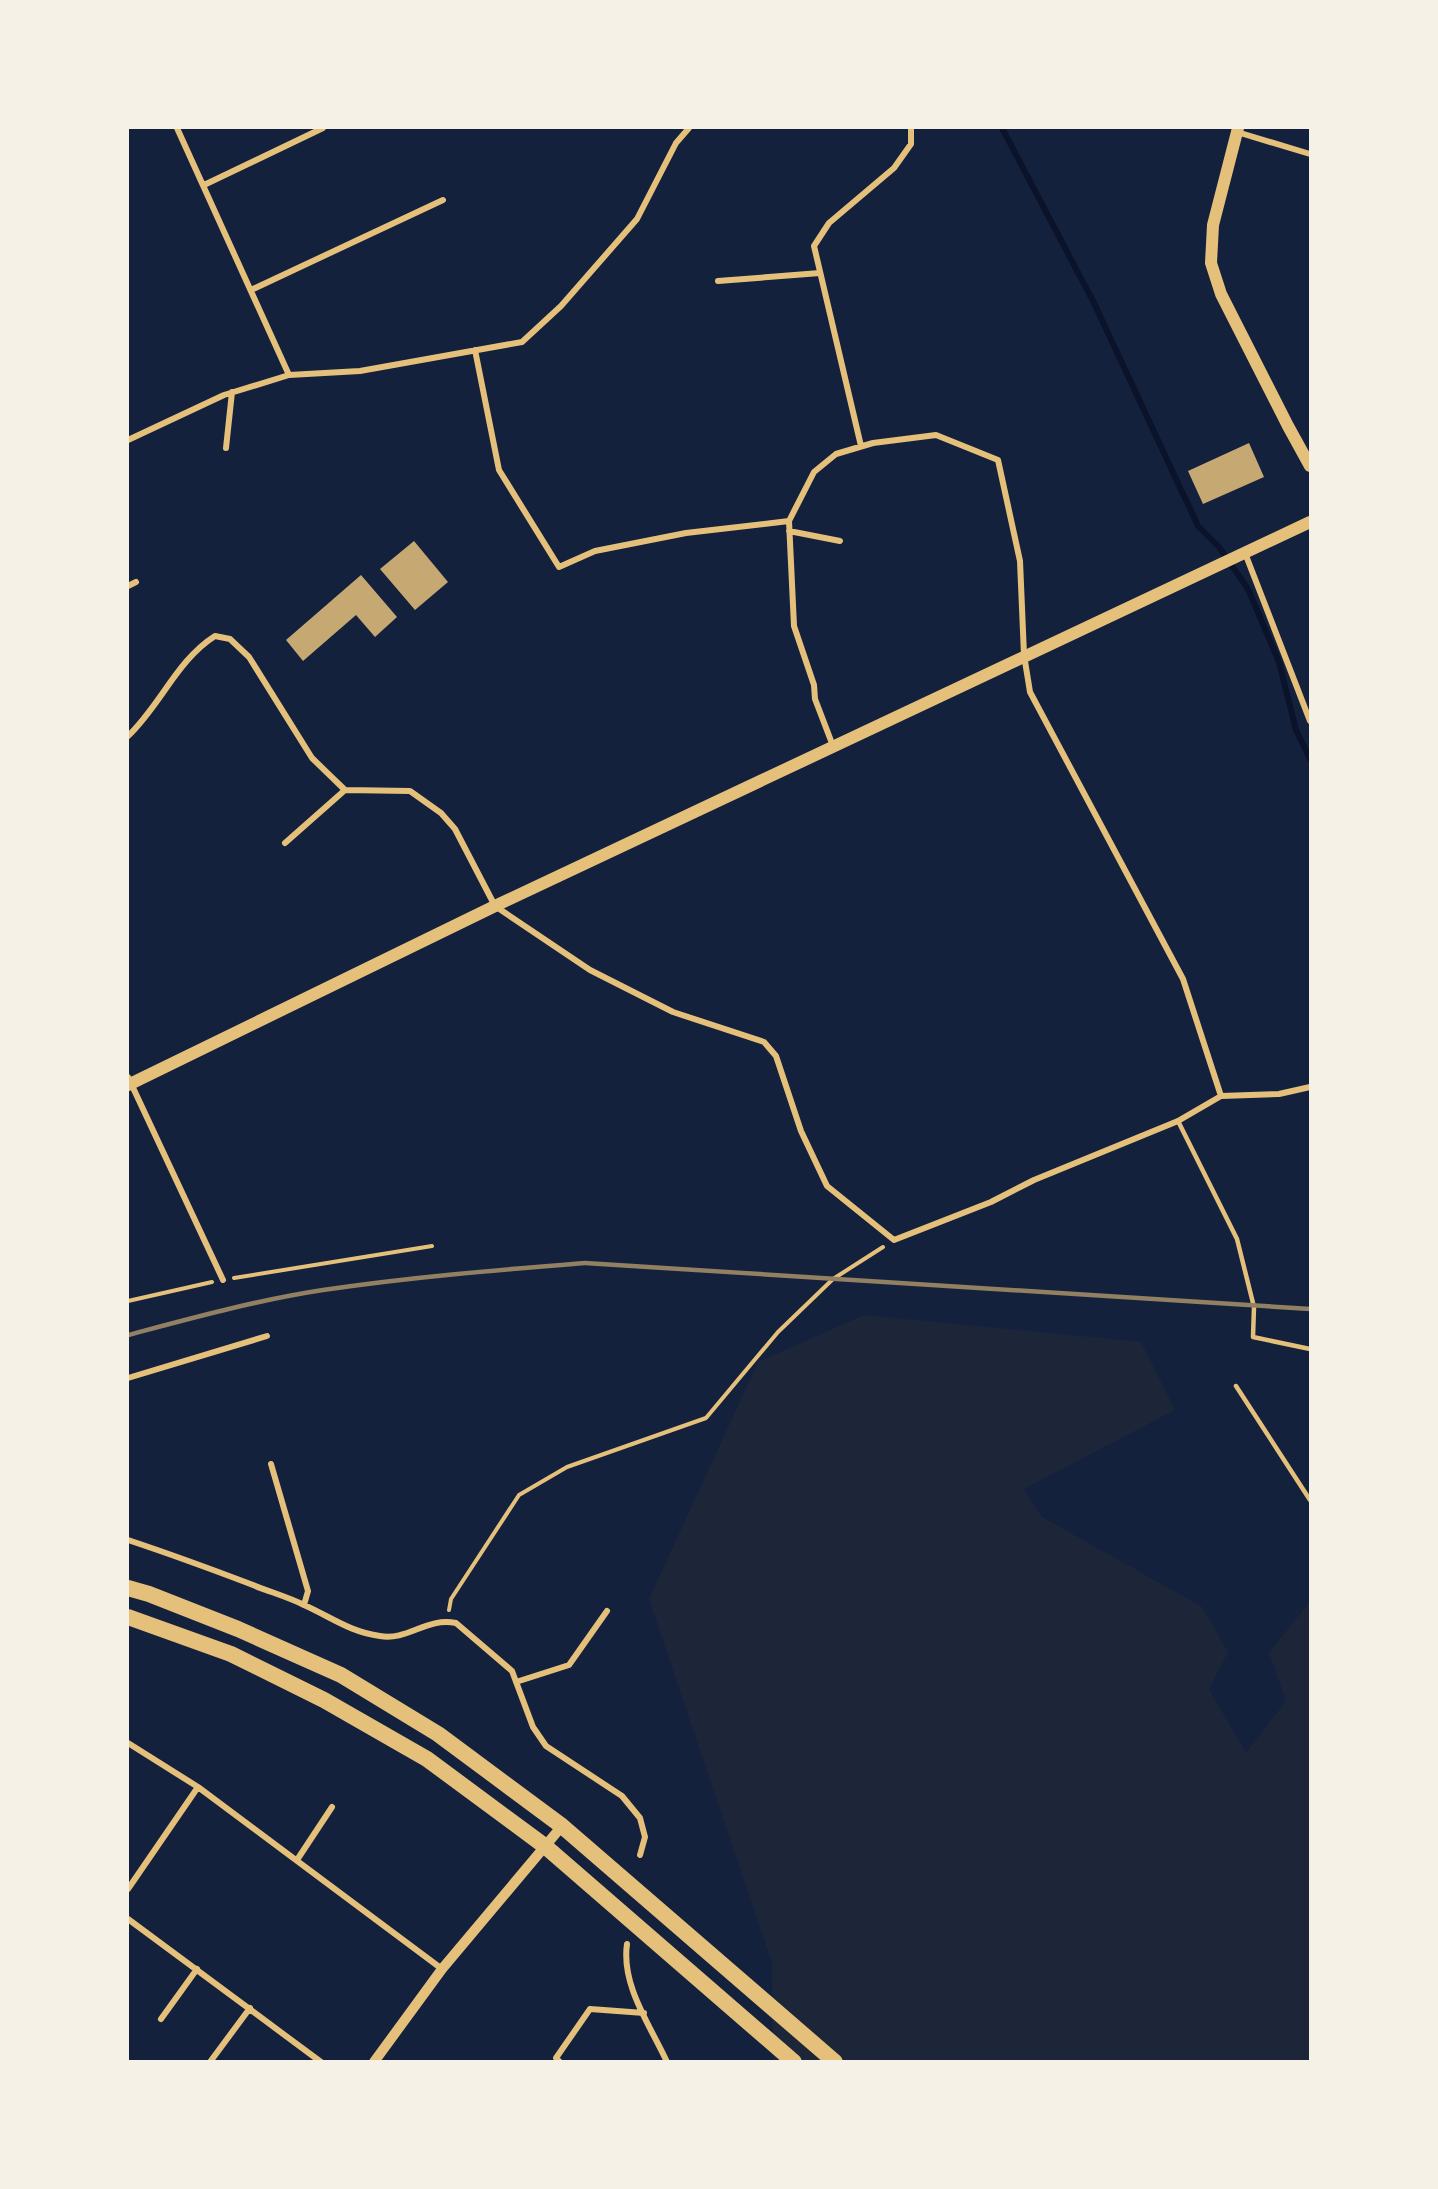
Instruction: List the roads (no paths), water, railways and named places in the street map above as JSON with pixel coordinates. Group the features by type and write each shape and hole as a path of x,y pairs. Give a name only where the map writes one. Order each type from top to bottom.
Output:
{"highway":[{"path":"128,1588 238,1629 341,1675 438,1734 562,1826 835,2061"},
{"path":"128,1617 231,1654 324,1700 427,1759 546,1847 794,2061"}],"main road":[{"path":"1237,130 1213,225 1211,263 1221,294 1287,426 1311,466"},
{"path":"129,1082 1024,655 1311,522"}],"street":[{"path":"177,128 289,375"},
{"path":"204,186 323,128"},
{"path":"128,440 232,392 289,375 360,371 522,342 561,306 637,219 676,143 689,128"},
{"path":"861,446 814,246 829,223 894,168 911,144 911,128"},
{"path":"1237,130 1311,154"},
{"path":"251,290 443,200"},
{"path":"718,281 820,273"},
{"path":"475,350 499,470 559,567 595,550 686,533 789,521"},
{"path":"226,448 232,392"},
{"path":"833,746 815,699 814,685 794,626 789,521 814,472 836,454 873,442 936,435 998,460 1020,561 1024,655 1030,692 1183,979 1221,1096"},
{"path":"789,531 840,541"},
{"path":"1235,558 1311,721"},
{"path":"128,586 136,582"},
{"path":"128,735 140,724 183,665 202,644 215,636 230,639 249,657 312,758 345,790"},
{"path":"285,843 345,790 410,791 441,813 455,829 495,906 590,970 621,986 674,1012 764,1042 776,1056 801,1131 826,1186 894,1240 991,1202 1034,1180 1178,1121 1221,1096 1279,1094 1311,1087"},
{"path":"129,1082 223,1280"},
{"path":"128,1378 267,1336"},
{"path":"271,1464 308,1591 304,1605"},
{"path":"128,1540 188,1560 304,1605 348,1628 383,1637 410,1633 433,1622 456,1623 512,1671 533,1727 546,1746 622,1796 640,1818 645,1837 640,1855"},
{"path":"516,1682 569,1665 607,1611"},
{"path":"128,1743 198,1787 442,1969"},
{"path":"128,1889 198,1787"},
{"path":"297,1860 332,1807"},
{"path":"374,2061 442,1969 562,1826"},
{"path":"128,1919 321,2061"},
{"path":"627,1944 625,1958 628,1981 667,2061"},
{"path":"161,2019 197,1969"},
{"path":"210,2061 250,2008"},
{"path":"560,2061 556,2058 590,2009 644,2013"}],"lane":[{"path":"1178,1121 1237,1239 1254,1307 1253,1337 1311,1349"},
{"path":"1236,1386 1311,1500"}],"waterway":[{"path":"1002,128 1094,303 1198,526 1219,547 1248,589 1279,662 1296,730 1310,759"}],"railway":[{"path":"128,1335 249,1304 323,1290 487,1271 585,1263 1310,1309"}]}
